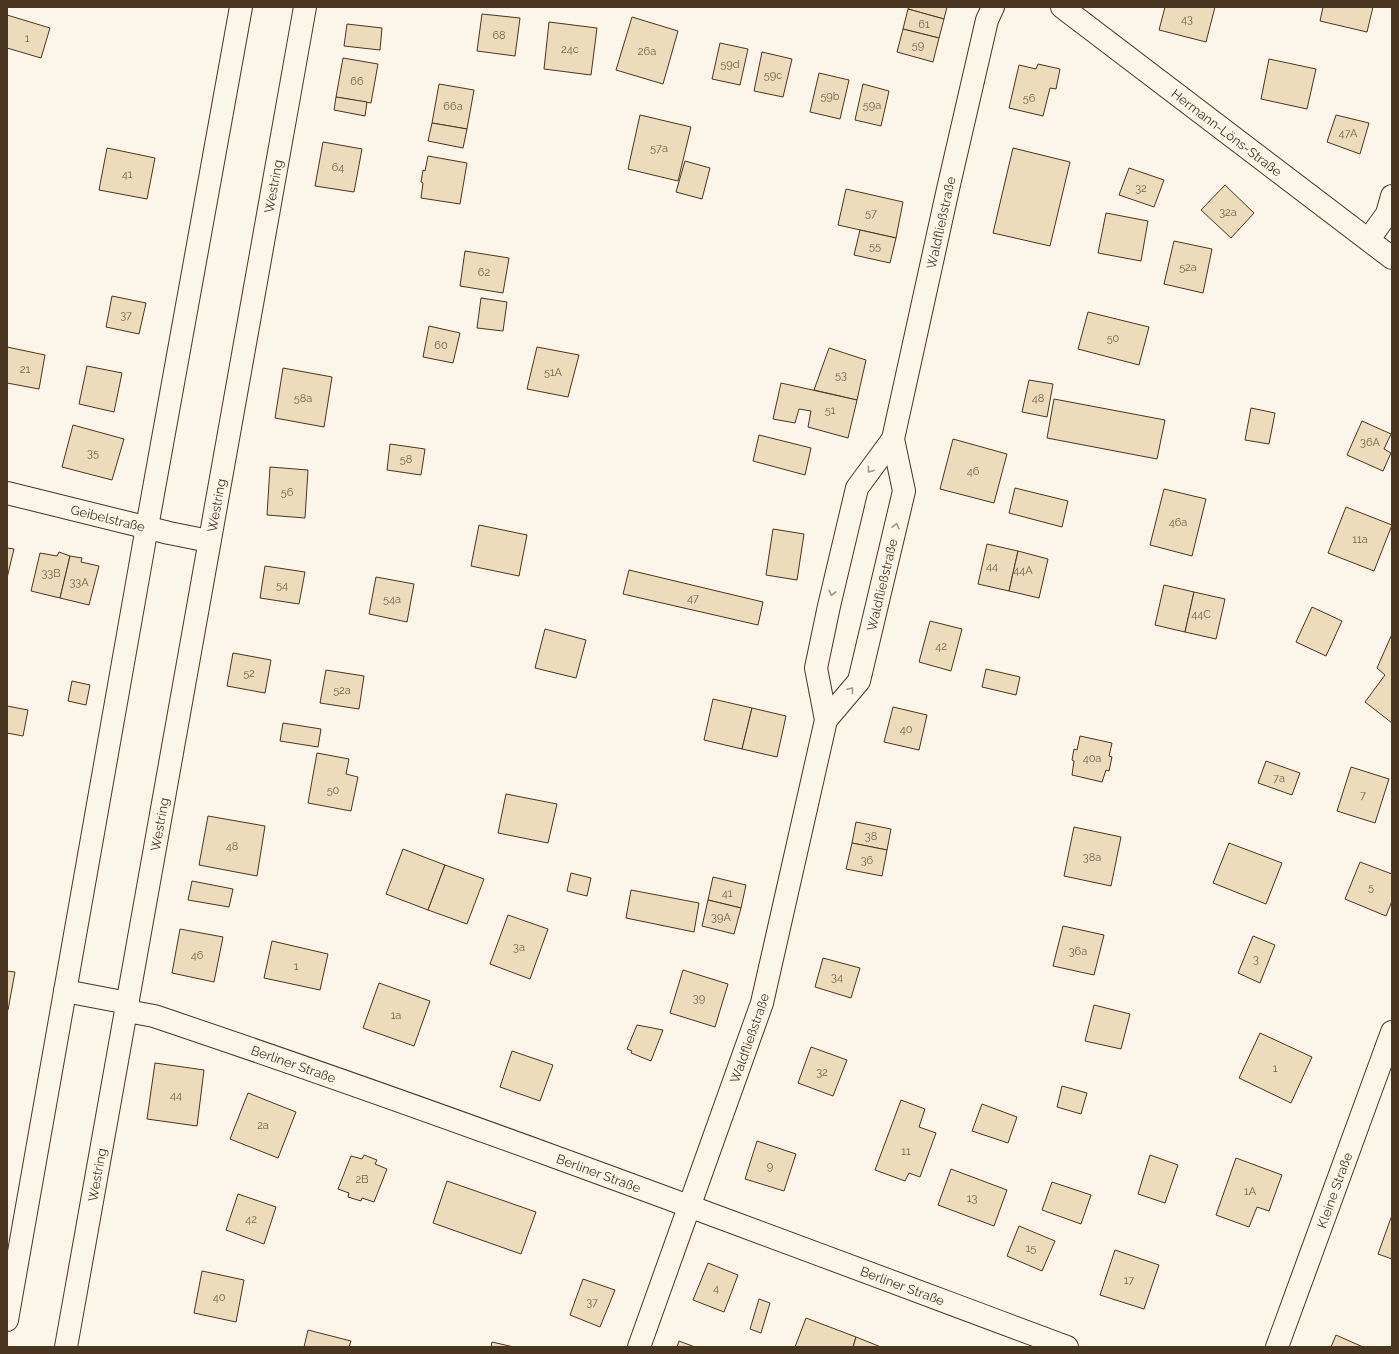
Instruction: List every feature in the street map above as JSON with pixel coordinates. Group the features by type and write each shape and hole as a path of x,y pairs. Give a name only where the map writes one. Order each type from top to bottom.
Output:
{"street":[{"path":"7,1320 147,527 241,7"},
{"name":"Westring","path":"66,1347 305,7"},
{"name":"Waldfließstraße","path":"639,1347 762,1003 826,720 816,668 834,584 857,488 893,439 948,188 987,20 993,7"},
{"name":"Hermann-Löns-Straße","path":"1062,7 1392,258"},
{"path":"1369,239 1387,214 1392,196"},
{"name":"Waldfließstraße","path":"826,720 859,681 904,491 893,439"},
{"name":"Geibelstraße","path":"7,493 169,533 210,541"},
{"path":"65,991 127,1007"},
{"name":"Berliner Straße","path":"127,1007 411,1104 690,1206 1067,1347"},
{"name":"Kleine Straße","path":"1277,1347 1392,1032"}],"building":[{"path":"909,7 947,7 944,19 908,9"},
{"path":"1165,7 1215,7 1206,42 1159,30"},
{"path":"1323,7 1373,7 1367,32 1320,21"},
{"path":"908,9 944,19 939,38 903,29"},
{"path":"482,14 520,18 515,56 477,51"},
{"path":"7,15 50,28 41,58 7,48"},
{"path":"632,17 678,31 663,84 616,70"},
{"path":"549,22 597,28 591,75 544,69"},
{"path":"347,24 382,28 380,50 344,46"},
{"path":"903,29 939,38 933,62 897,52"},
{"path":"720,43 748,49 740,85 712,79"},
{"path":"762,52 792,59 783,97 754,91"},
{"path":"343,58 378,64 371,103 336,97"},
{"path":"1269,59 1316,69 1307,109 1261,99"},
{"path":"1038,64 1060,69 1056,89 1050,88 1043,116 1009,108 1019,65 1036,69"},
{"path":"819,73 849,80 840,119 810,112"},
{"path":"439,84 474,90 467,129 432,123"},
{"path":"863,84 889,91 881,126 855,120"},
{"path":"336,97 367,102 365,116 334,110"},
{"path":"640,115 691,127 678,181 628,169"},
{"path":"1336,115 1369,123 1360,154 1327,142"},
{"path":"432,123 467,129 463,148 428,141"},
{"path":"323,142 362,149 354,192 315,186"},
{"path":"107,148 155,158 147,199 99,190"},
{"path":"1013,148 1070,162 1050,246 993,233"},
{"path":"428,156 467,163 460,204 421,198 423,170 425,171"},
{"path":"685,161 710,168 702,199 676,192"},
{"path":"1129,168 1164,180 1154,207 1119,195"},
{"path":"1225,185 1254,213 1231,238 1201,210"},
{"path":"846,189 903,202 896,238 838,225"},
{"path":"1106,213 1148,221 1141,261 1098,253"},
{"path":"860,230 896,238 890,263 854,255"},
{"path":"1174,241 1212,249 1203,293 1164,284"},
{"path":"465,251 509,258 503,293 460,286"},
{"path":"112,296 146,303 139,334 106,327"},
{"path":"481,298 507,302 503,331 477,328"},
{"path":"1088,312 1149,327 1139,365 1078,349"},
{"path":"429,326 460,333 453,363 423,357"},
{"path":"7,347 45,355 39,389 7,383"},
{"path":"537,347 579,355 568,397 527,389"},
{"path":"829,348 866,360 857,400 814,390"},
{"path":"87,366 122,373 114,412 79,404"},
{"path":"283,368 332,377 324,427 275,418"},
{"path":"1029,380 1053,384 1047,417 1022,412"},
{"path":"781,383 857,400 848,438 808,427 811,411 799,409 795,423 773,419"},
{"path":"1054,399 1165,420 1157,459 1047,438"},
{"path":"1251,408 1275,413 1269,444 1245,440"},
{"path":"1362,421 1391,434 1384,449 1391,453 1383,471 1347,455"},
{"path":"73,425 124,439 112,480 62,467"},
{"path":"759,435 811,448 805,475 753,461"},
{"path":"953,439 1007,454 994,503 940,489"},
{"path":"390,444 425,449 421,475 387,470"},
{"path":"270,467 308,470 305,518 267,515"},
{"path":"1015,488 1068,501 1062,527 1009,513"},
{"path":"1164,489 1206,499 1192,556 1150,545"},
{"path":"1346,507 1392,525 1374,571 1328,553"},
{"path":"479,525 527,535 519,576 471,566"},
{"path":"773,529 804,534 797,580 766,575"},
{"path":"987,544 1018,551 1009,591 978,584"},
{"path":"7,548 14,549 7,578"},
{"path":"1018,551 1048,559 1039,598 1009,591"},
{"path":"59,552 70,556 60,598 31,591 40,553 57,556"},
{"path":"70,556 82,558 81,562 99,566 89,605 60,598"},
{"path":"265,566 305,572 299,604 260,598"},
{"path":"629,570 763,602 758,625 623,594"},
{"path":"376,577 414,584 407,622 369,614"},
{"path":"1164,585 1194,592 1185,632 1155,625"},
{"path":"1194,592 1225,599 1216,639 1185,632"},
{"path":"1312,607 1342,621 1326,656 1296,642"},
{"path":"930,621 962,629 951,671 919,662"},
{"path":"545,629 586,640 576,678 535,668"},
{"path":"1392,634 1392,723 1365,702 1385,675 1377,668"},
{"path":"233,653 271,660 265,693 227,686"},
{"path":"986,669 1020,677 1016,695 982,687"},
{"path":"326,670 364,676 359,709 320,703"},
{"path":"72,681 90,685 86,705 68,701"},
{"path":"713,699 752,708 742,749 704,740"},
{"path":"7,706 28,710 23,736 7,733"},
{"path":"893,707 927,715 919,750 884,742"},
{"path":"752,708 786,716 777,757 742,749"},
{"path":"283,723 321,729 318,747 280,741"},
{"path":"1080,736 1112,743 1109,756 1112,757 1109,771 1106,770 1102,782 1072,775 1074,749 1077,750"},
{"path":"317,753 349,759 346,774 358,777 351,811 308,803"},
{"path":"1266,761 1300,773 1292,795 1258,783"},
{"path":"1351,767 1389,779 1375,823 1337,811"},
{"path":"506,794 557,804 548,843 498,833"},
{"path":"208,816 265,826 257,876 199,865"},
{"path":"856,822 891,829 887,850 852,843"},
{"path":"1074,827 1121,837 1111,886 1064,876"},
{"path":"852,843 887,850 882,876 846,869"},
{"path":"1229,843 1282,863 1266,904 1213,883"},
{"path":"403,849 445,865 428,910 386,894"},
{"path":"1360,862 1392,874 1392,901 1386,916 1345,899"},
{"path":"445,865 484,879 467,924 428,910"},
{"path":"571,873 591,878 587,896 567,891"},
{"path":"713,877 746,885 741,908 708,900"},
{"path":"192,881 233,889 229,907 188,900"},
{"path":"631,890 699,903 694,932 626,918"},
{"path":"708,900 741,908 734,934 702,926"},
{"path":"508,915 548,929 530,979 490,964"},
{"path":"1063,926 1104,935 1094,975 1053,966"},
{"path":"180,929 223,937 214,982 172,973"},
{"path":"1253,936 1275,945 1260,983 1238,973"},
{"path":"272,941 328,954 320,990 264,978"},
{"path":"823,958 860,968 851,998 815,987"},
{"path":"683,970 728,984 715,1027 670,1013"},
{"path":"7,971 15,972 8,1010 7,1010"},
{"path":"379,983 430,1001 414,1046 363,1028"},
{"path":"1094,1005 1130,1014 1121,1049 1085,1041"},
{"path":"637,1025 663,1030 651,1061 631,1053 632,1051 627,1049"},
{"path":"1260,1033 1312,1057 1291,1103 1239,1078"},
{"path":"811,1047 847,1060 833,1096 798,1083"},
{"path":"512,1051 553,1065 540,1101 500,1087"},
{"path":"155,1063 204,1070 197,1126 147,1119"},
{"path":"1062,1086 1087,1093 1081,1114 1057,1107"},
{"path":"248,1093 296,1112 278,1158 230,1139"},
{"path":"901,1100 925,1109 919,1127 936,1133 920,1177 909,1173 905,1181 875,1170"},
{"path":"982,1104 1017,1117 1008,1143 972,1131"},
{"path":"757,1141 796,1154 784,1191 745,1179"},
{"path":"364,1155 377,1160 375,1164 387,1169 374,1202 362,1198 361,1201 348,1197 349,1193 338,1189 351,1156 362,1159"},
{"path":"1150,1155 1178,1165 1165,1203 1138,1194"},
{"path":"1236,1158 1282,1175 1269,1211 1257,1207 1249,1227 1216,1215"},
{"path":"951,1169 1007,1190 994,1226 938,1205"},
{"path":"447,1181 536,1212 521,1254 433,1223"},
{"path":"1052,1182 1091,1195 1081,1224 1042,1210"},
{"path":"238,1194 276,1207 264,1244 226,1230"},
{"path":"1392,1215 1392,1259 1378,1254"},
{"path":"1019,1226 1055,1241 1042,1271 1007,1256"},
{"path":"1115,1250 1159,1265 1144,1309 1100,1295"},
{"path":"708,1263 738,1275 724,1312 693,1300"},
{"path":"202,1271 244,1280 236,1322 194,1313"},
{"path":"583,1279 615,1290 600,1327 570,1315"},
{"path":"759,1299 770,1303 761,1333 750,1329"},
{"path":"806,1318 856,1337 853,1347 795,1347"},
{"path":"308,1330 351,1341 349,1347 304,1347"},
{"path":"1336,1335 1363,1347 1331,1347"},
{"path":"856,1337 881,1347 853,1347"},
{"path":"679,1341 695,1347 677,1347"},
{"path":"492,1342 514,1347 491,1347"}]}
